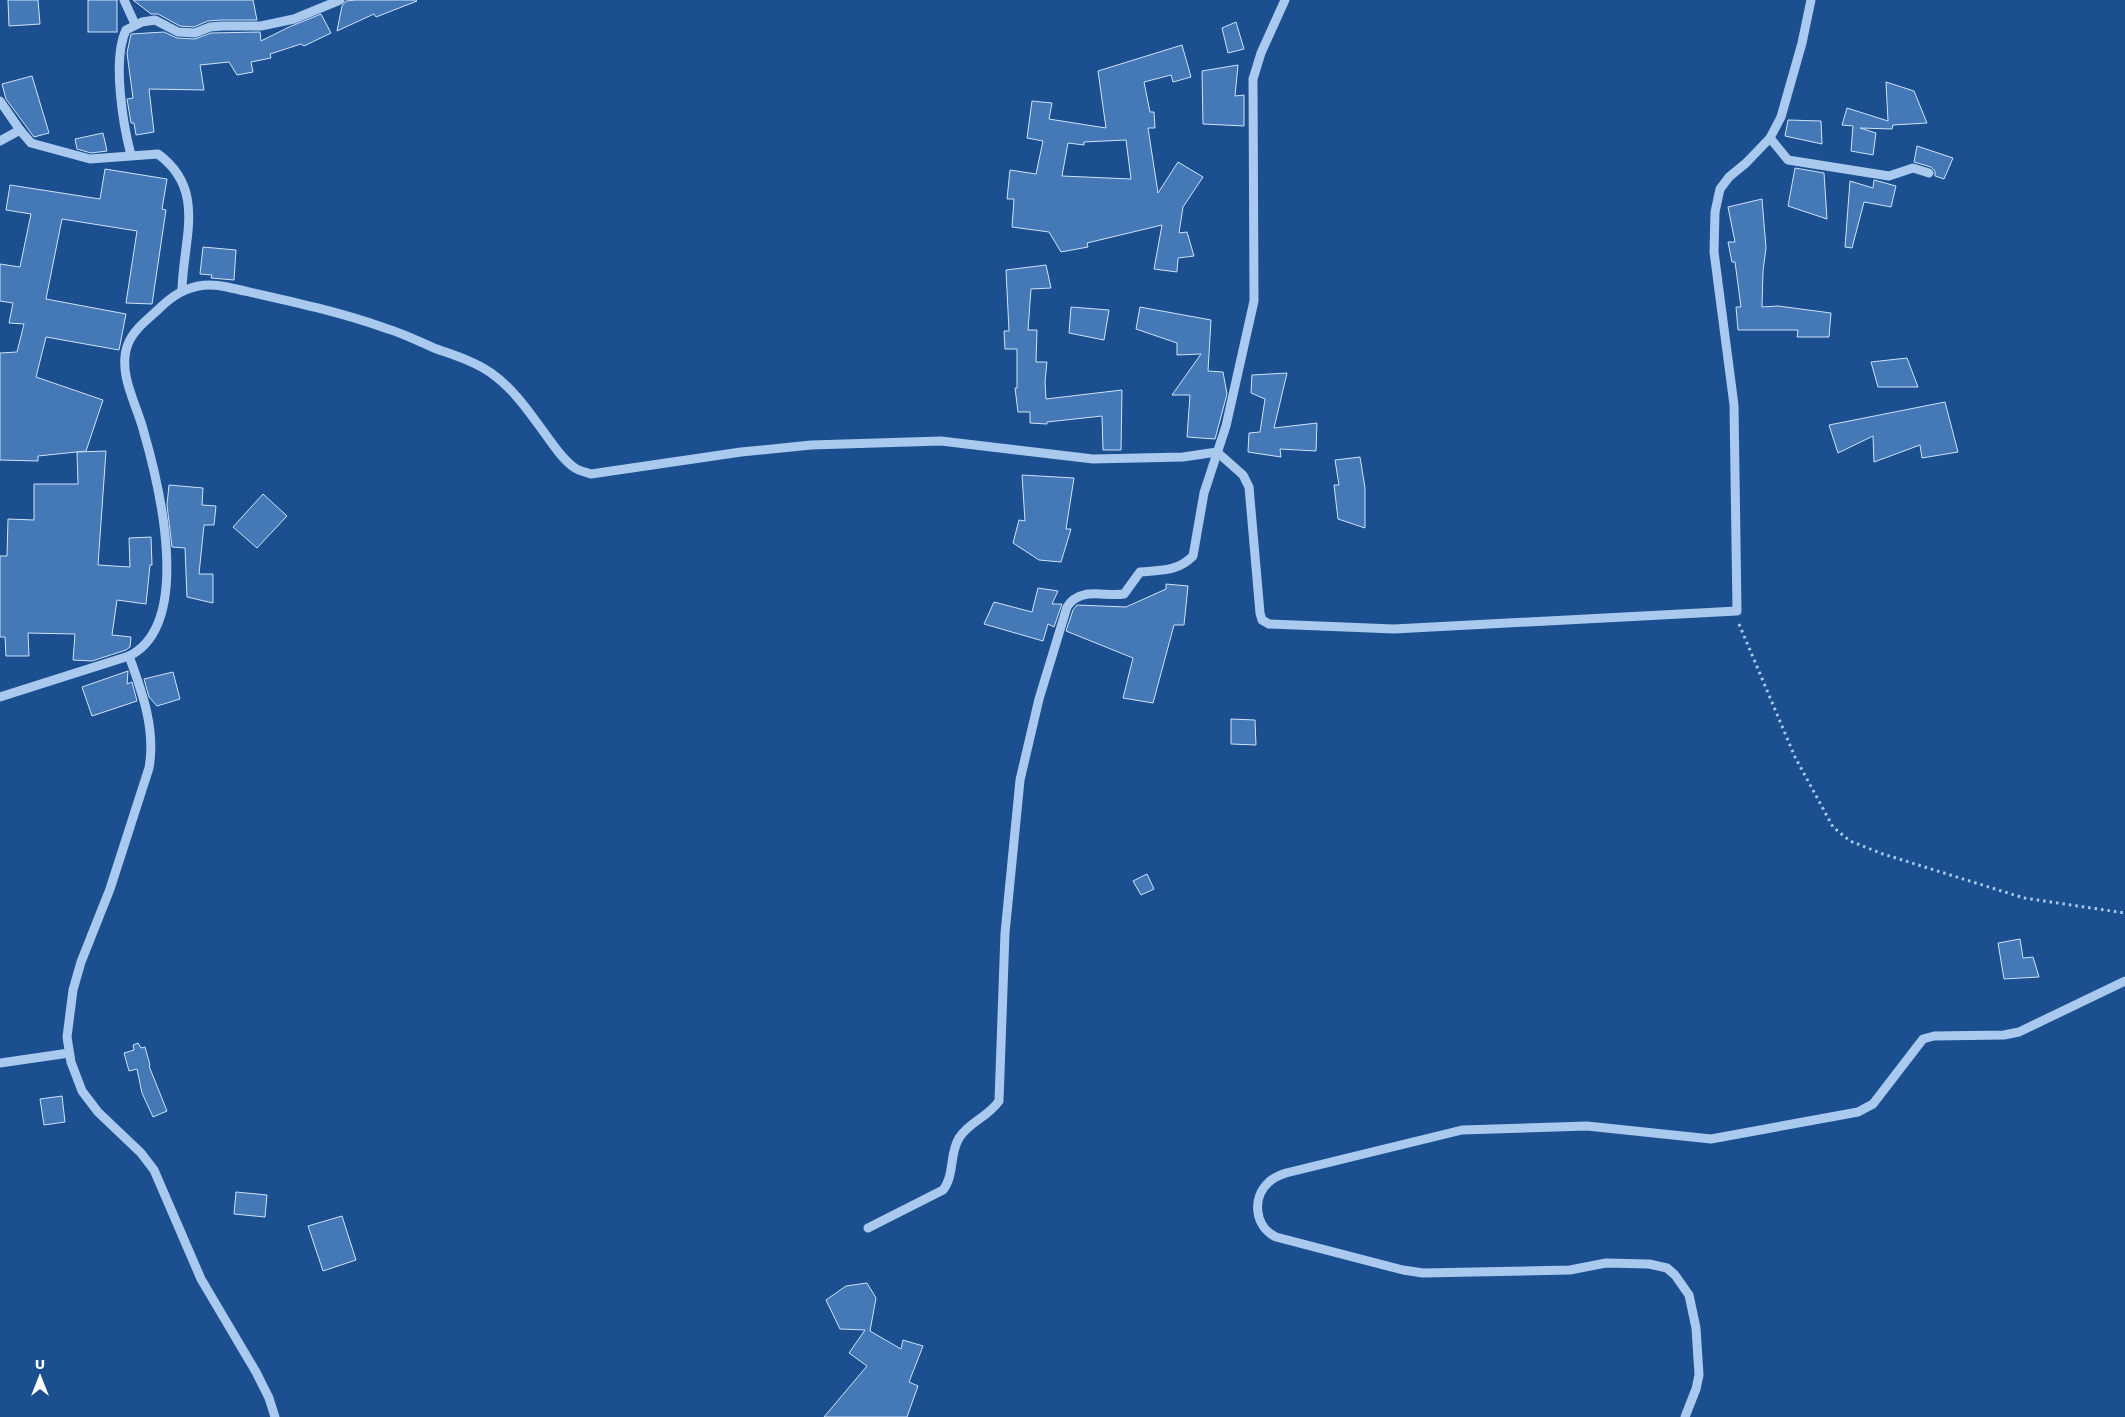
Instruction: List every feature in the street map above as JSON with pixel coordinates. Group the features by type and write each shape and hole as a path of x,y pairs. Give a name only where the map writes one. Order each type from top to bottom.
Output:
{"street":[{"path":"124,0 135,24"},
{"path":"131,155 120,100 121,49 126,30 135,24 155,20 178,32 195,33 210,27 262,26 294,19 340,0"},
{"path":"868,1228 943,1190 948,1184 958,1139 970,1126 991,1112 999,1101 1004,933 1020,780 1039,699 1067,607 1071,600 1091,593 1124,594 1140,572 1170,571 1181,566 1193,556 1204,493 1226,426 1255,289 1253,79 1261,53 1285,0"},
{"path":"0,697 129,656 139,651 156,629 163,611 167,571 166,546 153,468 143,427 129,387 125,359 128,344 136,331 182,290 206,284 223,286 302,304 385,328 464,359 488,371 509,386 558,452 575,468 591,474 741,452 811,446 941,441 1093,459 1183,457 1217,452 1243,475 1249,487 1260,613 1262,620 1269,624 1394,629 1737,611 1734,404 1714,252 1715,212 1720,189 1729,176 1746,163 1770,138 1781,117 1811,0"},
{"path":"0,101 20,130 32,142 90,159 158,154 167,161 178,175 187,192 190,210 182,265 182,290"},
{"path":"0,141 20,130"},
{"path":"1770,138 1788,160 1889,176 1913,168 1929,173"},
{"path":"129,656 147,714 152,741 152,754 110,889 81,962 73,990 67,1037 69,1053 82,1091 98,1112 141,1153 154,1170 201,1279 256,1372 269,1398 275,1417"},
{"path":"1685,1417 1696,1389 1699,1375 1696,1328 1687,1290 1667,1268 1649,1264 1606,1263 1570,1270 1423,1273 1403,1270 1276,1237 1268,1233 1259,1218 1258,1199 1262,1191 1274,1178 1286,1173 1462,1130 1587,1126 1711,1139 1858,1112 1873,1104 1923,1039 1934,1036 2004,1035 2019,1032 2125,981"},
{"path":"0,1064 69,1053"}],"path":[{"path":"1737,611 1740,626 1794,757 1833,827 1838,832 1850,841 1882,854 2024,898 2125,913"}],"building":[{"path":"8,0 38,0 40,24 9,26"},
{"path":"88,0 117,0 117,32 88,32"},
{"path":"133,0 253,0 257,20 208,21 194,27 180,26 158,14 151,14"},
{"path":"346,1 417,1 376,17 374,14 337,31 342,6"},
{"path":"321,14 331,33 304,46 301,44 270,54 271,58 251,62 253,72 237,75 229,62 200,65 204,90 149,89 154,132 136,135 134,123 131,123 127,99 133,98 127,53 131,34 164,32 177,38 195,39 211,33 260,32 261,41"},
{"path":"1236,22 1244,49 1228,53 1222,28"},
{"path":"1182,45 1191,77 1173,82 1171,75 1144,82 1150,112 1154,112 1155,128 1148,128 1158,193 1178,162 1203,177 1183,207 1179,233 1187,232 1194,256 1178,258 1177,272 1154,269 1162,225 1087,243 1088,247 1061,252 1049,232 1012,227 1014,199 1007,199 1010,170 1036,174 1043,141 1027,138 1032,101 1052,103 1049,119 1106,128 1098,71","holes":["1126,140 1131,179 1062,176 1068,143 1084,145 1084,142"]},
{"path":"1238,65 1235,96 1244,95 1244,126 1203,124 1202,71"},
{"path":"32,76 49,133 34,137 6,99 2,84"},
{"path":"1886,82 1914,91 1927,123 1893,125 1892,129 1860,128 1876,133 1873,155 1851,151 1853,126 1842,125 1847,108 1888,121"},
{"path":"1788,120 1821,121 1822,144 1785,136"},
{"path":"103,133 107,151 91,153 77,149 75,139"},
{"path":"1917,146 1953,158 1944,179 1935,176 1935,171 1931,167 1914,162"},
{"path":"1795,168 1824,173 1827,219 1788,206"},
{"path":"105,169 167,179 162,209 166,210 152,304 126,303 137,231 62,219 46,299 126,314 119,350 46,337 36,377 103,400 86,451 38,456 38,461 0,460 0,353 17,352 24,324 9,323 13,303 0,301 0,264 20,267 31,214 6,210 10,185 100,199"},
{"path":"1874,180 1896,186 1891,207 1864,202 1852,248 1845,247 1850,181 1873,188"},
{"path":"1762,199 1766,248 1762,307 1778,306 1831,313 1829,337 1797,337 1798,330 1738,330 1736,307 1741,307 1735,262 1732,262 1728,242 1735,242 1728,207"},
{"path":"203,247 236,250 234,280 211,278 212,275 200,274"},
{"path":"1046,265 1051,288 1031,289 1028,330 1037,330 1036,362 1047,362 1046,399 1122,390 1121,450 1103,450 1102,416 1047,422 1047,424 1030,423 1030,412 1018,412 1015,388 1017,388 1017,349 1005,349 1004,331 1009,331 1006,270"},
{"path":"1071,307 1109,310 1104,340 1069,333"},
{"path":"1140,307 1211,320 1208,371 1223,372 1227,394 1215,439 1187,437 1190,395 1172,395 1201,354 1177,355 1177,343 1136,329"},
{"path":"1907,358 1918,387 1878,387 1871,362"},
{"path":"1287,373 1274,428 1317,423 1316,451 1280,449 1281,457 1248,452 1249,433 1260,432 1265,399 1251,393 1252,375"},
{"path":"1945,402 1958,452 1922,458 1920,445 1874,462 1873,436 1838,453 1829,425"},
{"path":"106,451 98,565 130,567 129,538 151,537 152,565 150,565 146,604 117,600 112,635 131,637 130,647 92,661 73,660 75,634 28,633 29,656 6,656 5,637 0,637 0,556 7,556 8,519 34,520 34,484 78,484 77,452"},
{"path":"1360,457 1365,488 1365,528 1338,519 1334,485 1339,485 1335,460"},
{"path":"1022,475 1074,478 1066,529 1071,529 1061,562 1039,560 1013,543 1019,520 1025,521"},
{"path":"169,485 203,488 202,505 216,506 214,525 204,525 199,574 213,574 213,603 187,597 185,548 172,547 167,505"},
{"path":"263,494 287,516 257,548 233,527"},
{"path":"1166,584 1188,586 1184,625 1174,625 1153,703 1123,698 1133,658 1066,631 1073,610 1077,605 1126,607 1166,589"},
{"path":"1038,588 1058,591 1052,604 1062,604 1054,627 1048,624 1043,641 984,624 994,602 1032,612"},
{"path":"128,671 127,684 132,682 137,701 92,716 82,687"},
{"path":"173,672 180,699 157,706 149,697 144,679"},
{"path":"1231,719 1255,720 1256,745 1231,744"},
{"path":"1147,874 1154,889 1141,895 1133,881"},
{"path":"2020,939 2023,958 2033,957 2039,977 2004,979 1998,943"},
{"path":"138,1043 141,1048 145,1047 149,1066 167,1111 153,1117 142,1093 137,1069 129,1071 124,1053 134,1050 133,1045"},
{"path":"62,1096 65,1122 44,1125 40,1099"},
{"path":"236,1192 267,1195 265,1217 234,1214"},
{"path":"342,1216 356,1260 323,1271 308,1226"},
{"path":"867,1283 876,1298 870,1331 901,1349 903,1340 923,1346 909,1382 918,1386 907,1417 824,1417 867,1366 849,1353 865,1330 840,1329 826,1300 846,1286"}]}
